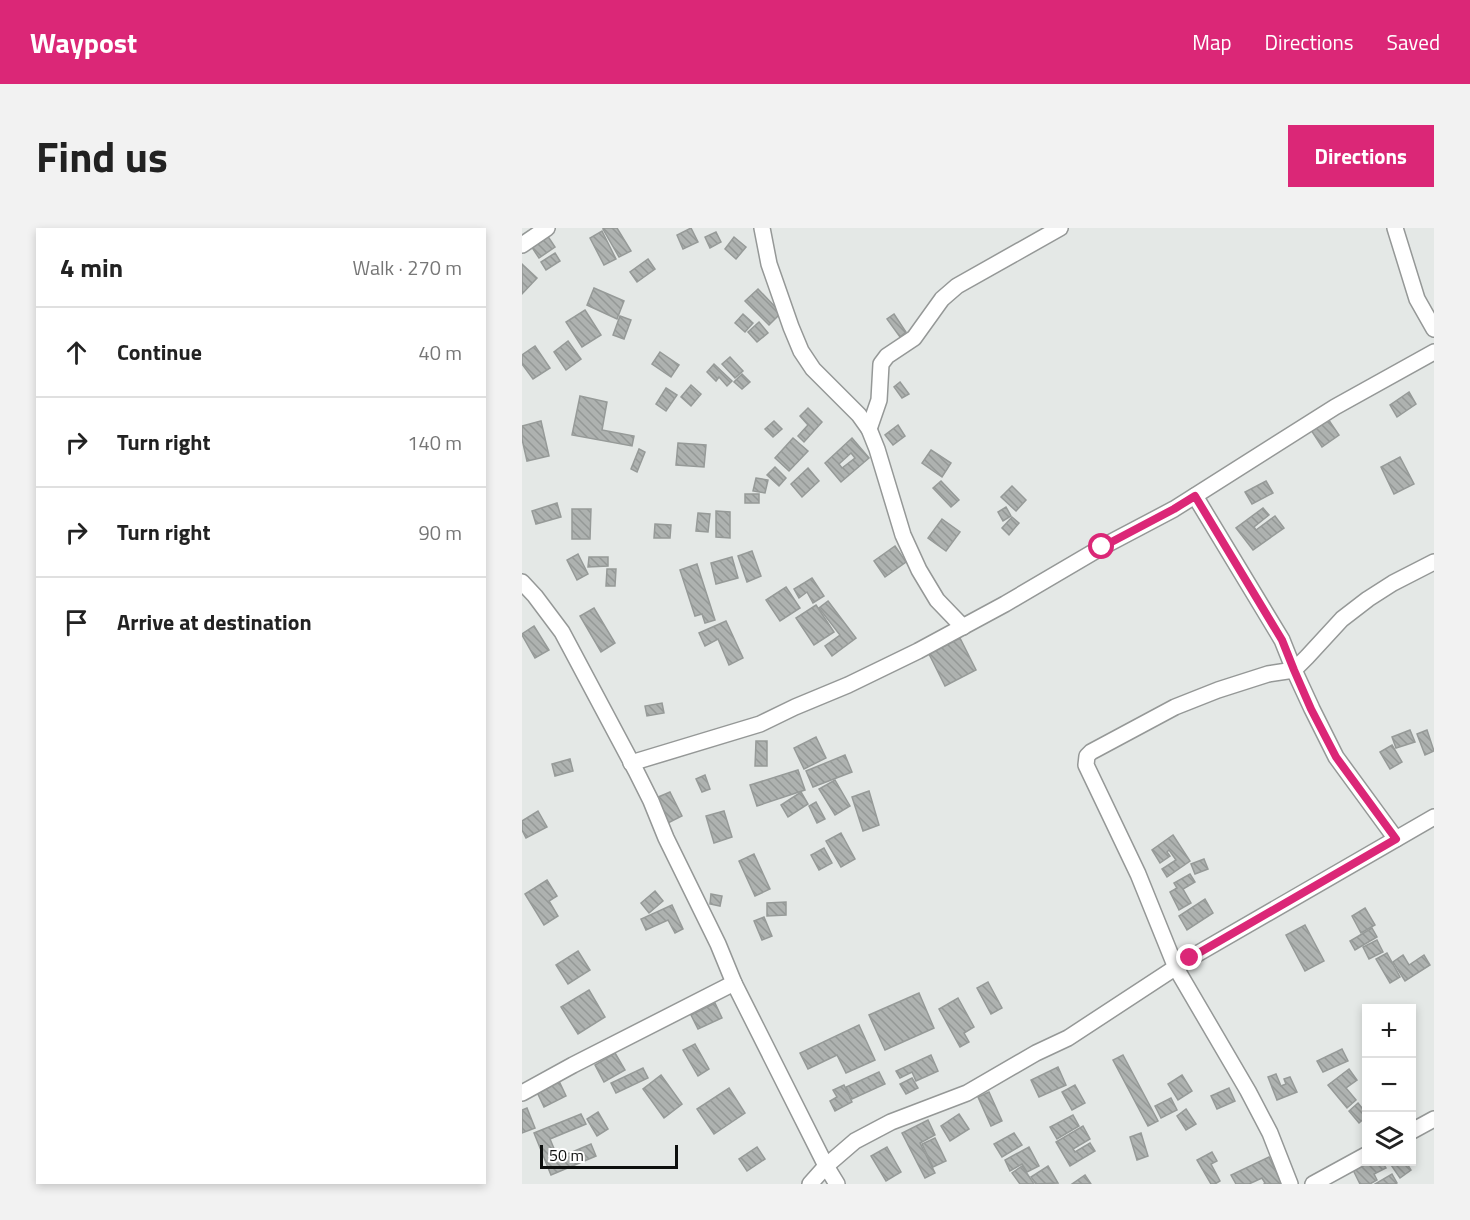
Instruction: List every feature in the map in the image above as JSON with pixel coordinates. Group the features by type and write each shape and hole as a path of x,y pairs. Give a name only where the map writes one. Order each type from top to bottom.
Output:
{"street":[{"path":"522,245 546,228"},
{"path":"762,228 769,264 801,351 813,369 852,407 868,429 877,449 903,535 919,570 937,600 963,627"},
{"path":"868,429 879,400 881,364 887,356 914,338 942,299 957,286 1060,228"},
{"path":"1395,228 1417,299 1434,329"},
{"path":"631,763 760,724 848,685 963,627 1195,496 1335,407 1434,352"},
{"path":"1195,496 1282,640 1311,709 1336,757 1396,839"},
{"path":"1290,1184 1270,1132 1176,968 1138,874 1086,765 1087,756 1103,744 1175,707 1258,677 1294,670 1342,619 1368,599 1434,562"},
{"path":"522,582 562,632 651,801 734,983 837,1184"},
{"path":"810,1184 826,1166 855,1141 891,1122 967,1092 1036,1053 1068,1038 1176,968 1434,817"},
{"path":"522,1093 734,983"},
{"path":"1416,1129 1434,1119"},
{"path":"1313,1184 1362,1157"}],"building":[{"path":"603,228 617,228 631,251 619,257"},
{"path":"691,228 698,242 683,249 677,235"},
{"path":"602,231 616,259 604,265 590,238"},
{"path":"716,232 721,242 710,248 705,237"},
{"path":"547,235 555,247 539,258 531,246"},
{"path":"734,237 746,247 736,259 725,249"},
{"path":"555,253 560,261 546,270 541,262"},
{"path":"648,259 655,269 637,282 630,272"},
{"path":"522,264 537,278 522,294"},
{"path":"594,288 624,301 617,319 587,305"},
{"path":"758,289 781,313 769,325 745,301"},
{"path":"585,310 601,335 582,347 566,322"},
{"path":"743,314 753,323 745,332 735,323"},
{"path":"894,314 906,332 900,337 887,319"},
{"path":"620,316 631,320 624,339 613,335"},
{"path":"759,322 768,333 757,342 748,332"},
{"path":"568,341 581,359 566,370 554,352"},
{"path":"535,346 550,368 533,379 522,364 522,355"},
{"path":"660,352 679,365 671,377 652,364"},
{"path":"730,357 743,371 735,378 722,364"},
{"path":"714,364 732,381 727,386 719,377 716,381 707,372"},
{"path":"742,374 750,382 742,389 734,382"},
{"path":"900,382 909,394 902,398 894,387"},
{"path":"691,385 701,394 691,406 681,397"},
{"path":"666,388 677,395 666,411 656,404"},
{"path":"1409,392 1416,404 1397,417 1390,405"},
{"path":"580,396 607,402 602,430 634,436 632,446 572,435"},
{"path":"808,408 822,422 804,442 798,436 808,425 800,416"},
{"path":"1328,419 1339,435 1322,447 1311,430"},
{"path":"541,421 549,456 527,461 522,439 522,426"},
{"path":"774,421 782,429 773,437 765,429"},
{"path":"898,425 905,436 893,445 885,435"},
{"path":"793,438 808,451 789,471 775,458"},
{"path":"852,438 869,458 841,482 825,463","holes":["851,453 855,458 842,468 839,464"]},
{"path":"678,443 706,445 704,467 676,465"},
{"path":"639,449 645,452 637,472 631,469"},
{"path":"931,450 951,463 942,477 922,463"},
{"path":"1400,457 1414,484 1394,494 1381,467"},
{"path":"775,467 786,478 779,486 767,475"},
{"path":"808,468 819,481 802,497 791,484"},
{"path":"756,478 768,480 765,493 753,491"},
{"path":"941,481 959,500 951,507 933,488"},
{"path":"1266,481 1273,493 1252,504 1245,492"},
{"path":"1012,486 1026,500 1016,511 1001,497"},
{"path":"745,494 759,494 759,503 745,503"},
{"path":"557,503 561,517 536,524 532,511"},
{"path":"1006,507 1011,516 1003,521 998,512"},
{"path":"1263,508 1269,515 1254,527 1256,530 1275,516 1284,528 1253,550 1236,528"},
{"path":"572,509 591,509 590,539 572,539"},
{"path":"716,511 730,512 730,538 716,537"},
{"path":"698,513 710,514 708,532 696,531"},
{"path":"1012,517 1019,523 1009,535 1002,528"},
{"path":"942,519 960,532 946,551 928,538"},
{"path":"655,524 671,525 670,538 654,538"},
{"path":"895,546 906,562 885,577 874,561"},
{"path":"752,551 761,576 747,582 738,556"},
{"path":"578,554 588,574 577,580 567,560"},
{"path":"589,557 608,557 608,566 588,567"},
{"path":"732,557 738,578 716,584 711,563"},
{"path":"697,564 715,620 705,623 702,614 695,616 680,570"},
{"path":"607,569 616,569 615,586 606,586"},
{"path":"812,578 824,596 813,603 807,592 799,598 794,589"},
{"path":"786,587 800,608 780,621 766,600"},
{"path":"828,601 856,638 832,656 825,646 840,635 819,608"},
{"path":"816,605 834,632 814,645 796,618"},
{"path":"594,608 615,643 601,652 580,616"},
{"path":"726,621 743,658 729,665 718,639 705,646 699,633"},
{"path":"534,626 549,650 535,658 522,635"},
{"path":"960,638 976,670 945,686 929,654"},
{"path":"662,703 664,713 647,716 645,706"},
{"path":"1410,730 1415,742 1396,748 1392,737"},
{"path":"1427,730 1434,751 1425,755 1417,734"},
{"path":"816,737 826,758 804,769 794,748"},
{"path":"756,741 767,741 767,766 755,766"},
{"path":"1392,745 1402,762 1390,769 1380,752"},
{"path":"845,755 852,772 813,787 806,771"},
{"path":"570,759 573,771 555,776 552,764"},
{"path":"798,770 805,790 757,806 750,785"},
{"path":"705,775 710,789 702,792 696,779"},
{"path":"835,780 850,806 835,815 819,789"},
{"path":"869,791 879,825 863,831 852,797"},
{"path":"670,792 682,816 668,823 656,798"},
{"path":"801,792 808,804 788,817 781,805"},
{"path":"816,802 825,819 817,823 809,806"},
{"path":"538,811 547,827 526,838 522,830 522,821"},
{"path":"724,811 732,837 714,843 706,816"},
{"path":"841,833 855,859 841,867 826,841"},
{"path":"1173,835 1190,861 1167,877 1162,869 1176,860 1169,850 1167,852 1170,856 1160,863 1152,850"},
{"path":"824,848 832,863 819,870 811,855"},
{"path":"754,854 770,889 755,896 739,861"},
{"path":"1204,859 1208,869 1195,874 1191,864"},
{"path":"1190,874 1195,882 1183,889 1191,903 1179,910 1170,892 1177,888 1174,883"},
{"path":"547,880 557,896 549,901 558,916 544,925 525,894"},
{"path":"655,891 663,901 649,913 641,903"},
{"path":"711,894 722,896 720,906 710,904"},
{"path":"1205,899 1213,913 1187,930 1179,916"},
{"path":"786,902 786,915 767,916 767,903"},
{"path":"672,905 683,929 675,933 668,920 646,930 641,919"},
{"path":"1365,908 1375,925 1361,933 1352,916"},
{"path":"764,917 772,936 762,940 754,921"},
{"path":"1305,925 1324,961 1305,971 1286,935"},
{"path":"1372,928 1377,937 1355,950 1350,941"},
{"path":"1377,940 1383,952 1369,959 1363,947"},
{"path":"578,951 590,970 568,984 556,965"},
{"path":"1387,953 1400,977 1390,983 1376,959"},
{"path":"1403,955 1409,965 1424,955 1430,965 1405,981 1393,962"},
{"path":"988,982 1002,1008 991,1014 977,988"},
{"path":"589,990 605,1017 578,1034 561,1007"},
{"path":"919,993 934,1028 885,1050 869,1015"},
{"path":"958,998 974,1027 964,1033 969,1042 960,1047 939,1009"},
{"path":"715,1003 722,1018 698,1029 691,1015"},
{"path":"859,1025 875,1060 846,1073 837,1055 808,1069 800,1053"},
{"path":"695,1044 709,1069 698,1076 683,1050"},
{"path":"1342,1049 1348,1061 1323,1072 1317,1061"},
{"path":"615,1053 625,1070 604,1082 595,1065"},
{"path":"931,1055 938,1071 916,1081 912,1072 900,1078 896,1071"},
{"path":"1123,1055 1158,1121 1148,1126 1113,1060"},
{"path":"1058,1067 1066,1085 1039,1097 1031,1080"},
{"path":"643,1068 648,1078 616,1093 611,1083"},
{"path":"1349,1069 1357,1080 1346,1088 1356,1100 1347,1108 1328,1085"},
{"path":"879,1072 885,1084 852,1099 846,1087"},
{"path":"1276,1074 1281,1086 1286,1084 1284,1079 1290,1077 1297,1092 1277,1100 1268,1077"},
{"path":"661,1075 682,1104 664,1118 643,1089"},
{"path":"1182,1075 1192,1091 1178,1100 1168,1084"},
{"path":"912,1078 918,1088 906,1094 900,1084"},
{"path":"559,1081 566,1096 544,1107 537,1092"},
{"path":"844,1085 852,1102 835,1111 830,1101 837,1097 833,1090"},
{"path":"1075,1085 1085,1103 1072,1110 1062,1092"},
{"path":"729,1088 745,1113 714,1134 697,1109"},
{"path":"1229,1088 1235,1101 1217,1109 1211,1096"},
{"path":"989,1092 1002,1121 991,1126 978,1097"},
{"path":"1171,1098 1177,1110 1161,1118 1155,1106"},
{"path":"1358,1103 1362,1108 1362,1120 1359,1123 1349,1111"},
{"path":"527,1108 535,1128 522,1133 522,1110"},
{"path":"1186,1109 1196,1124 1186,1130 1177,1116"},
{"path":"598,1112 608,1129 597,1136 587,1119"},
{"path":"581,1114 586,1124 550,1139 558,1158 591,1144 596,1156 551,1175 534,1133"},
{"path":"959,1114 969,1129 950,1141 941,1126"},
{"path":"1073,1115 1079,1126 1057,1139 1050,1127"},
{"path":"928,1120 935,1135 920,1143 935,1173 925,1178 902,1133"},
{"path":"1083,1126 1090,1139 1073,1149 1075,1152 1090,1143 1095,1151 1070,1166 1056,1142"},
{"path":"1014,1133 1022,1145 1002,1157 994,1144"},
{"path":"1141,1133 1148,1156 1137,1160 1130,1137"},
{"path":"935,1138 946,1161 933,1167 922,1144"},
{"path":"757,1147 765,1159 747,1171 739,1159"},
{"path":"887,1147 901,1172 886,1181 871,1156"},
{"path":"1029,1147 1039,1166 1027,1172 1022,1164 1010,1171 1005,1160"},
{"path":"1212,1152 1217,1161 1211,1164 1220,1181 1215,1184 1211,1184 1197,1160"},
{"path":"1269,1157 1282,1184 1264,1184 1262,1178 1249,1184 1236,1184 1231,1175"},
{"path":"1362,1164 1362,1166 1385,1166 1386,1168 1374,1174 1377,1180 1370,1184 1360,1184 1352,1168"},
{"path":"1022,1166 1034,1184 1020,1184 1012,1173"},
{"path":"1048,1166 1058,1183 1036,1184 1031,1177"},
{"path":"1392,1166 1408,1166 1411,1170 1400,1178"},
{"path":"1392,1174 1397,1183 1375,1184"},
{"path":"1085,1175 1091,1184 1072,1184"}],"route":[{"path":"1102,547 1195,496 1282,640 1311,709 1336,757 1396,839 1190,958"}]}
